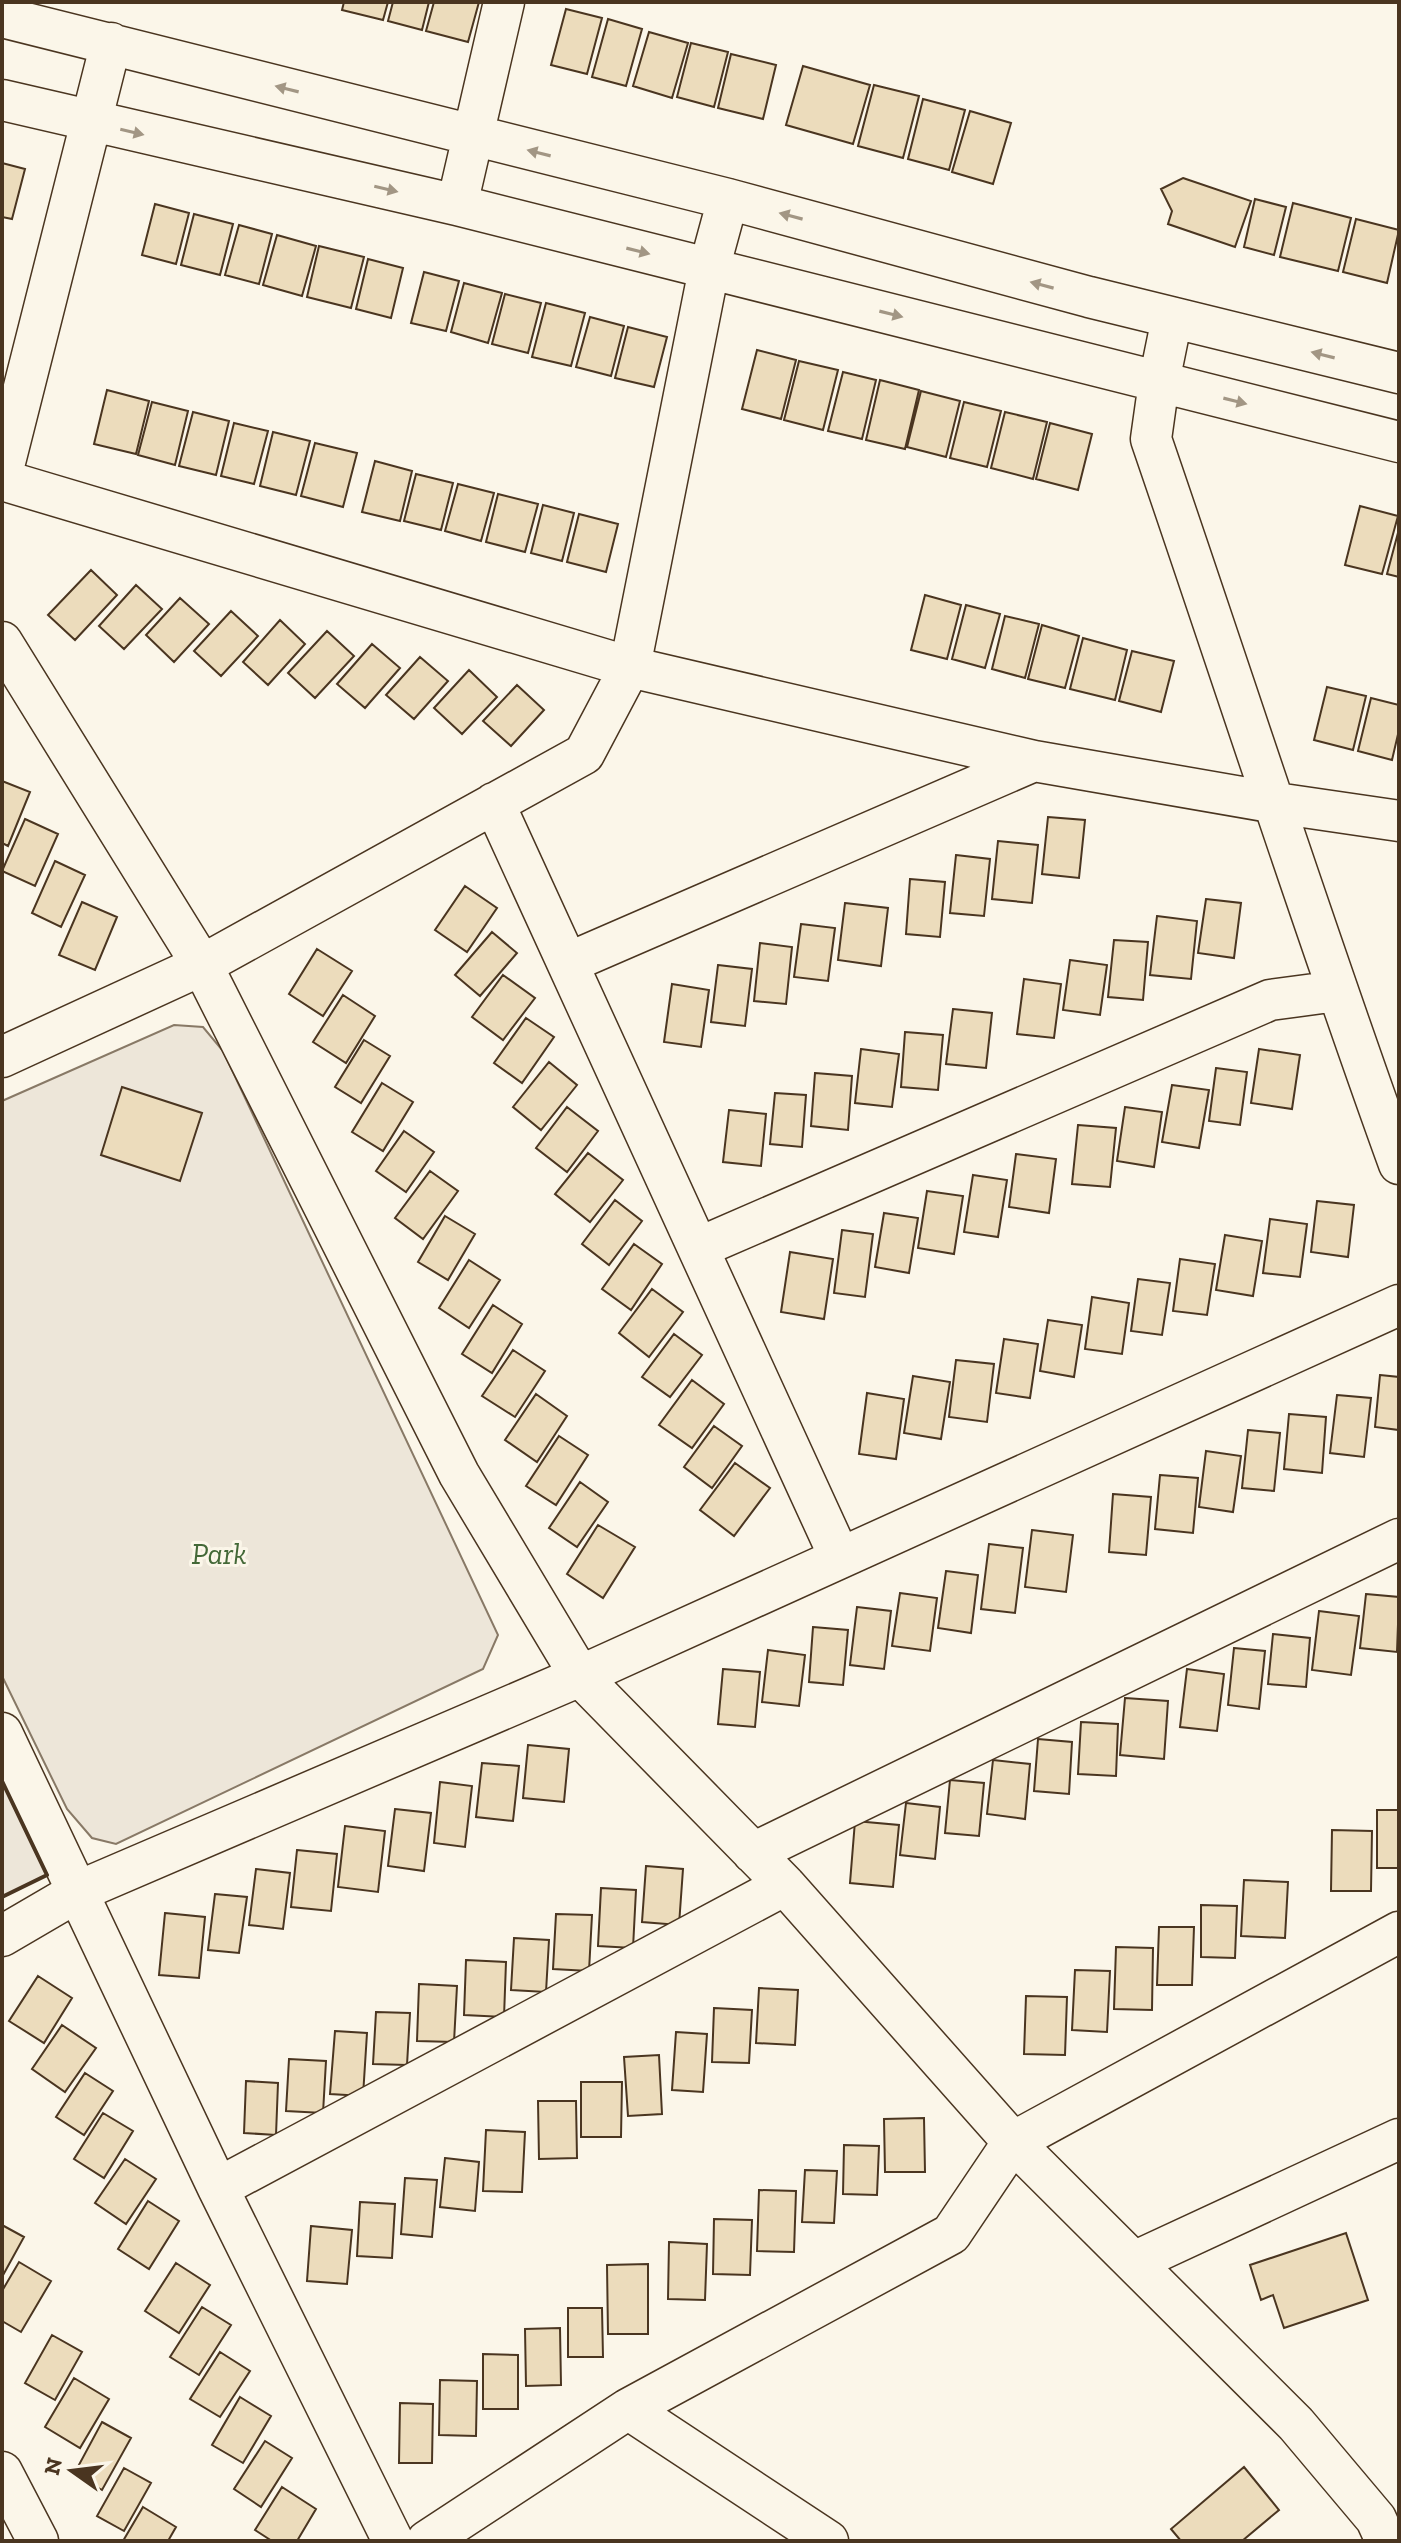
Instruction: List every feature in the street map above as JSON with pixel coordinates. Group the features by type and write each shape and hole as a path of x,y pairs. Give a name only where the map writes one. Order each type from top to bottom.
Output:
{"street":[{"path":"457,205 504,2"},
{"path":"2,17 728,199 1089,297 1399,373"},
{"path":"2,474 111,43"},
{"path":"2,100 457,205 1399,442"},
{"path":"2,1057 202,965 584,754 630,667 709,269 728,199"},
{"path":"1075,360 1089,297"},
{"path":"1172,318 1151,439 1337,991 1399,1164"},
{"path":"2,480 630,667 1034,761 1399,821"},
{"path":"2,642 202,965 459,1474 580,1676 785,1885 1013,2142 1296,2424 1376,2519 1386,2541"},
{"path":"568,963 1034,761"},
{"path":"494,803 840,1558"},
{"path":"698,1248 1270,1000 1337,991"},
{"path":"2,1936 79,1891 580,1676 1399,1305"},
{"path":"753,1853 1399,1539"},
{"path":"2,1733 218,2188 393,2541"},
{"path":"218,2188 785,1885"},
{"path":"427,2541 628,2409 951,2234 1013,2142 1399,1932"},
{"path":"1134,2262 1399,2139"},
{"path":"628,2409 828,2541"},
{"path":"2,2472 38,2541"}],"green space":[{"name":"Park","path":"174,1025 203,1027 223,1051 498,1635 483,1669 116,1844 92,1838 67,1809 2,1676 2,1101"},
{"path":"2,1781 47,1875 2,1897"}],"building":[{"path":"344,2 388,2 383,20 342,10"},
{"path":"393,2 429,2 422,30 388,21"},
{"path":"434,2 479,2 468,42 426,31"},
{"path":"566,9 602,18 587,74 551,65"},
{"path":"608,19 642,29 626,86 592,77"},
{"path":"649,32 688,43 672,98 633,86"},
{"path":"691,43 728,52 714,107 677,97"},
{"path":"731,54 776,65 763,119 718,108"},
{"path":"803,66 870,85 853,144 786,125"},
{"path":"874,85 919,96 903,158 858,146"},
{"path":"923,99 965,110 949,170 908,159"},
{"path":"970,111 1011,123 993,184 952,172"},
{"path":"2,163 25,169 12,219 2,217"},
{"path":"1183,178 1251,201 1235,247 1168,224 1172,211 1161,189"},
{"path":"1255,199 1286,207 1274,255 1244,247"},
{"path":"1293,203 1351,218 1338,271 1280,257"},
{"path":"155,204 189,213 176,264 142,255"},
{"path":"194,214 233,224 220,275 181,265"},
{"path":"1356,219 1399,230 1387,283 1343,272"},
{"path":"239,225 272,234 259,284 225,275"},
{"path":"277,235 316,246 302,296 263,285"},
{"path":"319,246 364,257 351,308 307,297"},
{"path":"368,259 403,268 391,318 356,309"},
{"path":"424,272 459,281 446,331 411,323"},
{"path":"464,283 502,293 488,343 451,332"},
{"path":"505,294 541,303 528,353 492,344"},
{"path":"546,303 585,313 571,366 532,357"},
{"path":"590,317 624,326 611,376 576,367"},
{"path":"628,327 667,337 654,387 615,378"},
{"path":"757,350 796,360 781,419 742,409"},
{"path":"799,361 838,370 823,430 784,420"},
{"path":"843,372 876,380 862,439 828,431"},
{"path":"880,380 919,390 905,449 866,440"},
{"path":"107,390 149,401 136,454 94,444"},
{"path":"921,391 960,401 946,457 907,447"},
{"path":"152,402 188,411 175,465 138,455"},
{"path":"964,402 1001,411 987,467 950,458"},
{"path":"193,412 229,421 216,475 179,466"},
{"path":"1005,412 1047,422 1033,479 991,468"},
{"path":"234,423 268,431 254,484 221,476"},
{"path":"1050,423 1092,434 1078,490 1036,479"},
{"path":"273,432 310,441 296,495 260,486"},
{"path":"315,443 357,453 343,507 301,496"},
{"path":"375,461 412,471 400,521 362,512"},
{"path":"416,474 453,483 441,530 404,521"},
{"path":"458,484 494,493 481,541 445,531"},
{"path":"498,494 538,504 525,552 486,542"},
{"path":"543,505 574,513 562,561 531,553"},
{"path":"1360,506 1398,516 1382,574 1345,565"},
{"path":"579,514 618,524 606,572 567,562"},
{"path":"1399,529 1399,577 1387,574"},
{"path":"91,570 117,595 75,640 48,615"},
{"path":"136,585 162,609 124,649 99,626"},
{"path":"925,595 961,605 947,659 911,650"},
{"path":"180,598 209,624 174,662 146,635"},
{"path":"966,605 1000,614 985,668 952,659"},
{"path":"231,611 258,636 221,676 194,651"},
{"path":"1005,616 1039,624 1025,678 992,669"},
{"path":"280,620 305,644 268,685 243,662"},
{"path":"1042,625 1079,636 1065,688 1028,679"},
{"path":"327,631 354,656 315,698 288,673"},
{"path":"1083,638 1127,650 1115,700 1070,689"},
{"path":"372,644 400,668 365,708 337,684"},
{"path":"1132,651 1174,661 1161,712 1119,701"},
{"path":"420,657 448,681 414,719 386,695"},
{"path":"469,670 497,697 462,734 434,708"},
{"path":"517,685 544,710 511,746 483,721"},
{"path":"1327,687 1366,696 1353,750 1314,740"},
{"path":"1371,698 1399,705 1399,730 1392,760 1358,751"},
{"path":"2,781 30,792 8,846 2,843"},
{"path":"1048,817 1085,820 1079,878 1042,874"},
{"path":"25,819 58,834 35,886 2,871"},
{"path":"998,841 1038,845 1032,903 992,899"},
{"path":"956,855 990,859 984,916 950,913"},
{"path":"55,861 85,875 61,927 32,913"},
{"path":"910,879 945,882 940,937 906,934"},
{"path":"465,886 497,908 467,952 435,930"},
{"path":"1206,899 1241,903 1234,958 1198,953"},
{"path":"82,902 117,917 95,970 59,955"},
{"path":"845,903 888,908 881,966 838,960"},
{"path":"1157,916 1197,921 1191,979 1150,975"},
{"path":"801,924 835,928 828,981 794,977"},
{"path":"492,932 517,953 480,996 455,975"},
{"path":"1114,940 1148,942 1143,1000 1108,997"},
{"path":"760,943 792,947 786,1004 754,1001"},
{"path":"317,949 352,971 323,1016 289,994"},
{"path":"1070,960 1107,965 1100,1015 1063,1010"},
{"path":"718,965 752,969 745,1026 711,1022"},
{"path":"503,975 535,998 503,1040 472,1017"},
{"path":"1024,979 1061,984 1054,1038 1017,1034"},
{"path":"672,984 709,990 701,1047 664,1042"},
{"path":"343,995 375,1016 346,1063 313,1042"},
{"path":"953,1009 992,1013 986,1068 946,1064"},
{"path":"526,1018 554,1037 522,1083 494,1063"},
{"path":"905,1032 943,1035 938,1090 901,1087"},
{"path":"364,1040 390,1056 361,1103 335,1087"},
{"path":"861,1049 899,1054 892,1107 855,1103"},
{"path":"1259,1049 1300,1055 1292,1109 1251,1103"},
{"path":"549,1062 577,1085 541,1130 513,1107"},
{"path":"1216,1068 1247,1072 1240,1125 1209,1121"},
{"path":"815,1073 852,1076 848,1130 811,1126"},
{"path":"382,1083 413,1102 383,1151 352,1132"},
{"path":"1172,1085 1209,1090 1199,1148 1162,1142"},
{"path":"122,1087 202,1113 180,1181 101,1155"},
{"path":"775,1093 806,1095 802,1147 770,1144"},
{"path":"567,1107 598,1131 567,1172 536,1148"},
{"path":"1125,1107 1162,1112 1154,1167 1117,1161"},
{"path":"729,1110 766,1114 761,1166 723,1162"},
{"path":"1078,1125 1116,1128 1110,1187 1072,1184"},
{"path":"404,1131 434,1152 406,1192 376,1171"},
{"path":"588,1153 623,1180 590,1222 555,1194"},
{"path":"1016,1154 1056,1159 1049,1213 1009,1207"},
{"path":"430,1171 458,1191 423,1239 395,1218"},
{"path":"973,1175 1007,1180 998,1237 964,1232"},
{"path":"927,1191 963,1196 954,1254 918,1248"},
{"path":"615,1200 642,1221 609,1265 582,1244"},
{"path":"1317,1201 1354,1205 1348,1257 1311,1252"},
{"path":"884,1213 918,1218 909,1273 875,1267"},
{"path":"445,1216 475,1234 448,1280 418,1262"},
{"path":"1270,1219 1307,1224 1300,1277 1263,1273"},
{"path":"842,1230 873,1234 865,1297 834,1293"},
{"path":"1225,1235 1262,1241 1253,1296 1216,1290"},
{"path":"634,1244 662,1264 631,1310 602,1289"},
{"path":"790,1252 833,1259 824,1319 781,1312"},
{"path":"1180,1259 1215,1264 1207,1315 1173,1311"},
{"path":"469,1260 500,1280 469,1328 439,1308"},
{"path":"1138,1279 1170,1283 1162,1335 1131,1331"},
{"path":"652,1289 683,1312 649,1357 619,1333"},
{"path":"1092,1297 1129,1303 1122,1354 1085,1349"},
{"path":"493,1305 522,1324 492,1373 462,1354"},
{"path":"1048,1320 1082,1325 1074,1377 1040,1371"},
{"path":"674,1334 702,1355 670,1397 642,1377"},
{"path":"1004,1339 1038,1344 1030,1398 996,1393"},
{"path":"513,1350 545,1371 515,1417 482,1396"},
{"path":"956,1360 994,1364 987,1422 949,1417"},
{"path":"1380,1375 1399,1377 1399,1430 1375,1427"},
{"path":"913,1376 950,1382 941,1439 904,1433"},
{"path":"692,1380 724,1404 692,1448 659,1425"},
{"path":"867,1393 904,1399 896,1459 859,1454"},
{"path":"536,1394 567,1416 537,1462 505,1440"},
{"path":"1337,1395 1371,1398 1364,1457 1330,1453"},
{"path":"1289,1414 1326,1417 1322,1473 1284,1469"},
{"path":"714,1426 742,1446 712,1488 684,1467"},
{"path":"1248,1430 1280,1433 1274,1491 1242,1488"},
{"path":"559,1436 588,1455 556,1505 526,1486"},
{"path":"1206,1451 1241,1456 1233,1512 1199,1507"},
{"path":"735,1463 770,1488 734,1536 700,1510"},
{"path":"1160,1475 1198,1478 1193,1533 1155,1529"},
{"path":"580,1482 608,1502 577,1547 549,1528"},
{"path":"1113,1494 1151,1497 1146,1555 1109,1552"},
{"path":"598,1525 635,1547 603,1598 567,1574"},
{"path":"1032,1530 1073,1535 1066,1592 1025,1587"},
{"path":"989,1544 1023,1548 1015,1613 981,1609"},
{"path":"946,1571 978,1575 971,1633 938,1628"},
{"path":"900,1593 937,1598 930,1651 892,1646"},
{"path":"1366,1594 1399,1597 1397,1652 1360,1648"},
{"path":"857,1607 891,1611 884,1669 850,1665"},
{"path":"1319,1611 1359,1616 1351,1675 1312,1670"},
{"path":"813,1627 848,1630 843,1685 809,1682"},
{"path":"1273,1634 1310,1638 1306,1687 1268,1684"},
{"path":"1234,1648 1265,1651 1259,1709 1228,1705"},
{"path":"768,1650 805,1655 799,1706 762,1702"},
{"path":"723,1669 760,1672 755,1727 718,1724"},
{"path":"1187,1669 1224,1674 1217,1731 1180,1727"},
{"path":"1125,1698 1168,1701 1164,1759 1120,1755"},
{"path":"1081,1722 1118,1724 1116,1776 1078,1774"},
{"path":"1038,1739 1072,1742 1069,1794 1034,1791"},
{"path":"528,1745 569,1749 564,1802 523,1798"},
{"path":"993,1760 1030,1764 1025,1819 987,1814"},
{"path":"482,1763 519,1766 513,1821 476,1817"},
{"path":"950,1780 984,1783 979,1836 945,1833"},
{"path":"440,1782 472,1786 465,1847 434,1843"},
{"path":"906,1803 940,1807 935,1859 900,1855"},
{"path":"395,1809 431,1813 424,1871 388,1866"},
{"path":"1377,1810 1399,1810 1399,1868 1377,1868"},
{"path":"855,1821 899,1825 893,1887 850,1883"},
{"path":"345,1826 385,1831 378,1892 338,1887"},
{"path":"1332,1830 1372,1831 1371,1891 1331,1891"},
{"path":"297,1850 337,1854 331,1911 291,1907"},
{"path":"646,1866 683,1869 679,1925 642,1922"},
{"path":"256,1869 290,1873 283,1929 249,1925"},
{"path":"1244,1880 1288,1882 1285,1938 1241,1936"},
{"path":"601,1888 636,1890 633,1948 598,1946"},
{"path":"215,1894 247,1897 239,1953 208,1950"},
{"path":"1201,1905 1237,1906 1235,1958 1201,1957"},
{"path":"165,1913 205,1917 199,1978 159,1975"},
{"path":"556,1914 592,1915 589,1971 553,1969"},
{"path":"1159,1927 1194,1927 1192,1985 1157,1985"},
{"path":"514,1938 549,1940 546,1992 511,1990"},
{"path":"1116,1947 1153,1948 1152,2010 1114,2009"},
{"path":"466,1960 506,1962 504,2017 464,2015"},
{"path":"1075,1970 1110,1971 1107,2032 1072,2030"},
{"path":"38,1976 72,1998 44,2043 9,2021"},
{"path":"419,1984 457,1986 454,2042 417,2041"},
{"path":"759,1988 798,1990 795,2045 756,2043"},
{"path":"1026,1996 1067,1997 1065,2055 1024,2054"},
{"path":"714,2008 752,2010 749,2063 712,2062"},
{"path":"376,2012 410,2013 407,2065 373,2064"},
{"path":"62,2025 96,2048 65,2092 32,2069"},
{"path":"335,2031 367,2033 363,2096 330,2094"},
{"path":"676,2032 707,2034 703,2092 672,2090"},
{"path":"659,2055 662,2114 628,2116 624,2057"},
{"path":"289,2059 326,2061 323,2113 286,2111"},
{"path":"85,2073 113,2091 84,2135 56,2117"},
{"path":"246,2081 278,2083 276,2135 244,2133"},
{"path":"581,2082 622,2082 621,2137 581,2137"},
{"path":"538,2101 576,2101 577,2158 539,2159"},
{"path":"103,2113 133,2131 104,2178 74,2159"},
{"path":"924,2118 925,2172 885,2172 884,2119"},
{"path":"486,2130 525,2132 522,2192 483,2191"},
{"path":"844,2145 879,2146 877,2195 843,2194"},
{"path":"445,2158 479,2162 475,2211 440,2207"},
{"path":"125,2159 156,2179 126,2224 95,2203"},
{"path":"805,2170 837,2171 834,2223 802,2222"},
{"path":"405,2178 437,2180 432,2237 401,2234"},
{"path":"759,2190 796,2191 794,2252 757,2251"},
{"path":"148,2201 179,2221 149,2269 118,2249"},
{"path":"360,2202 395,2204 392,2258 357,2256"},
{"path":"714,2219 752,2220 750,2275 713,2274"},
{"path":"2,2225 24,2237 2,2277"},
{"path":"311,2226 352,2230 347,2284 307,2281"},
{"path":"1346,2233 1368,2300 1284,2328 1273,2295 1261,2300 1250,2265"},
{"path":"669,2242 707,2244 705,2300 668,2299"},
{"path":"19,2262 51,2281 21,2332 2,2321 2,2291"},
{"path":"176,2263 210,2285 179,2333 145,2311"},
{"path":"648,2264 648,2334 608,2334 607,2265"},
{"path":"202,2307 231,2325 199,2375 170,2357"},
{"path":"568,2308 602,2308 603,2357 568,2357"},
{"path":"560,2328 561,2385 526,2386 525,2329"},
{"path":"52,2335 82,2352 55,2400 25,2383"},
{"path":"220,2352 250,2371 220,2417 190,2399"},
{"path":"483,2354 518,2355 518,2409 483,2409"},
{"path":"74,2378 109,2399 80,2448 45,2427"},
{"path":"440,2380 477,2381 476,2436 439,2435"},
{"path":"240,2397 271,2416 243,2463 212,2445"},
{"path":"400,2403 433,2404 432,2463 399,2463"},
{"path":"102,2422 131,2438 102,2490 74,2474"},
{"path":"265,2441 292,2458 261,2507 234,2489"},
{"path":"1244,2467 1279,2510 1242,2541 1181,2541 1171,2529"},
{"path":"124,2468 151,2483 124,2531 97,2516"},
{"path":"282,2487 316,2509 297,2541 272,2541 255,2530"},
{"path":"143,2507 176,2527 168,2541 123,2541"}],"wall":[{"path":"2,1781 47,1875 2,1897"}]}
